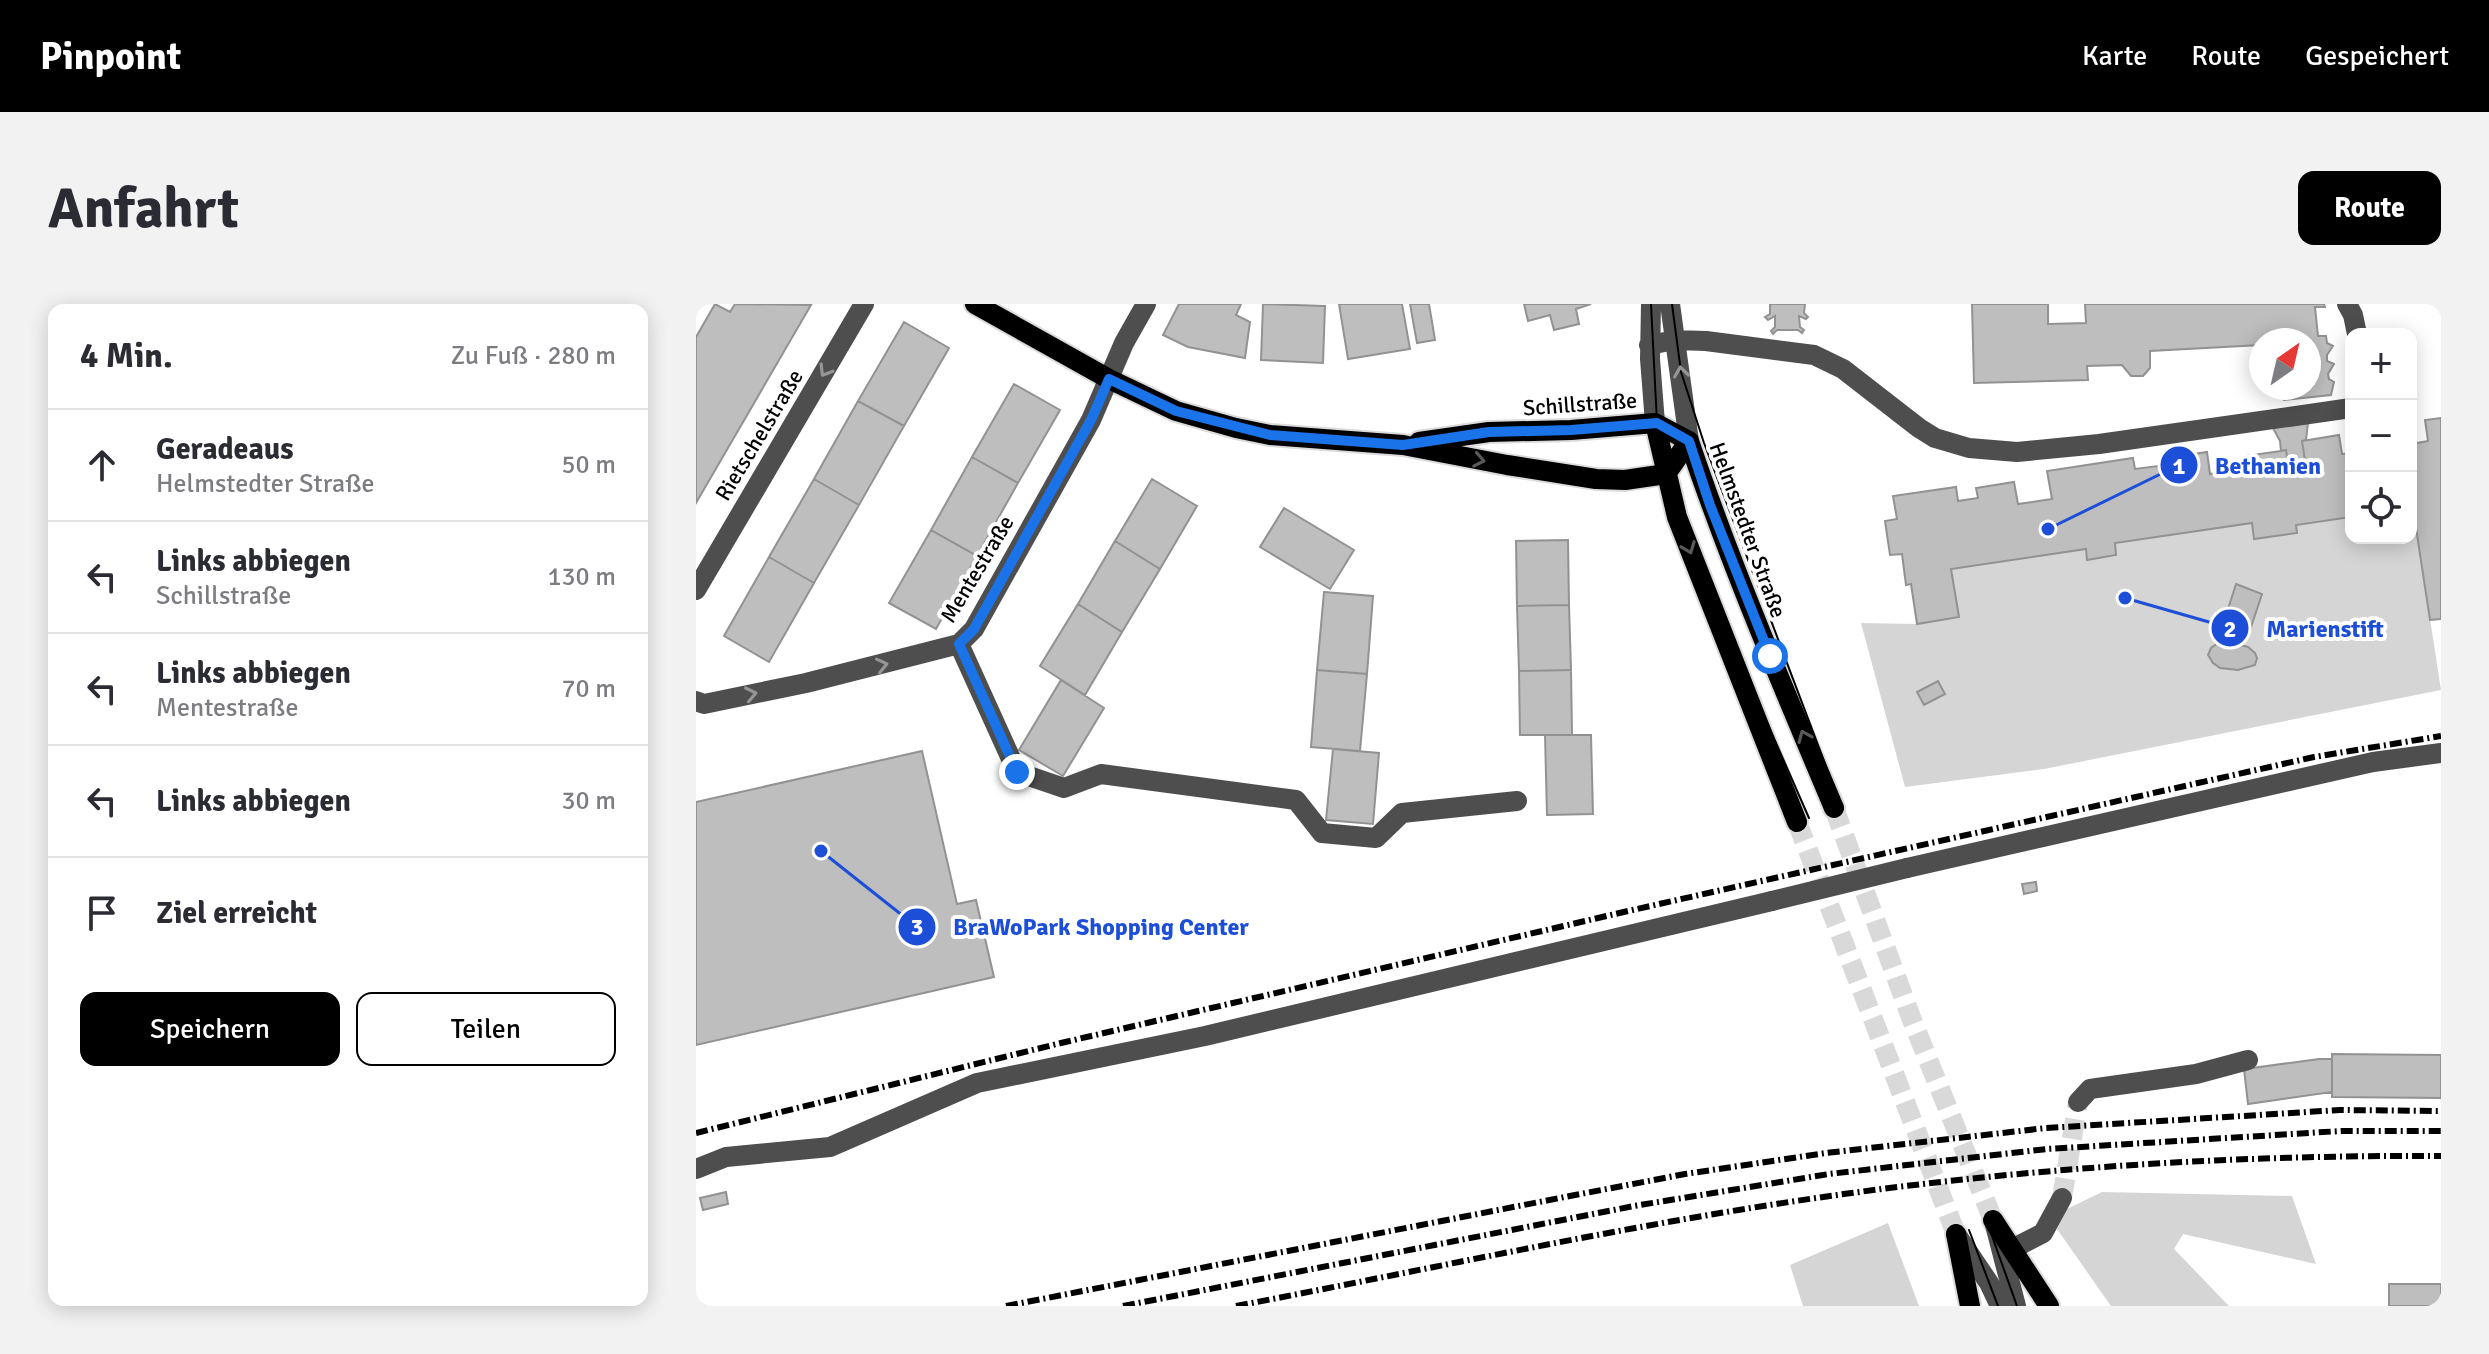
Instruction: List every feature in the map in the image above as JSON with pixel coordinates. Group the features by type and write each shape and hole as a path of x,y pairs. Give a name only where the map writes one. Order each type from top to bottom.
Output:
{"main road":[{"name":"Schillstraße","path":"975,304 1109,379 1176,411 1270,435 1403,445 1596,479 1625,480 1666,474"},
{"name":"Schillstraße","path":"1403,445 1489,432 1571,430 1655,423 1689,441"},
{"path":"1655,423 1677,517 1797,822"},
{"path":"1666,474 1689,441"},
{"name":"Helmstedter Straße","path":"1689,441 1745,594 1834,808"},
{"path":"1993,1220 2049,1306"},
{"path":"1956,1234 1970,1306"}],"street":[{"name":"Rietschelstraße","path":"696,590 864,304"},
{"name":"Mentestraße","path":"696,701 704,704 806,683 959,644 974,629 1091,420 1124,343 1146,304"},
{"path":"1651,304 1649,345 1655,423"},
{"name":"Helmstedter Straße","path":"1670,304 1689,441"},
{"path":"2347,304 2356,328"},
{"path":"1649,345 1675,340 1814,355 1843,369 1888,407 1927,433 1969,448 2017,452 2072,447 2345,409"},
{"path":"959,644 1017,772 1064,788 1101,774 1296,800 1322,833 1376,838 1402,813 1517,801"},
{"path":"696,1169 726,1157 830,1147 977,1083 1205,1036 1907,868 2373,762 2441,753"},
{"path":"2078,1102 2090,1089 2196,1074 2248,1060"},
{"path":"2012,1249 2043,1233 2062,1198"},
{"path":"1993,1220 2016,1306"},
{"path":"1956,1234 1989,1283 2000,1306"}],"shaded area":[{"path":"2345,518 2345,544 2417,544 2417,534 2441,690 2044,769 1905,787 1861,623 1917,624 1958,617 1951,569 2086,549 2088,560 2116,556 2115,543 2252,523 2254,539 2297,533 2296,525"},
{"path":"2102,1192 2292,1196 2316,1264 2183,1234 2174,1249 2229,1306 2111,1306 2057,1229 2067,1209"},
{"path":"1888,1223 1919,1306 1803,1306 1790,1265"}],"building":[{"path":"715,304 730,312 735,304 811,305 696,503 696,337"},
{"path":"1179,304 1241,304 1236,315 1250,322 1245,358 1188,347 1163,335"},
{"path":"1263,304 1325,306 1323,363 1261,360"},
{"path":"1339,304 1402,304 1410,349 1348,359"},
{"path":"1410,304 1429,304 1435,340 1417,343"},
{"path":"1524,304 1591,304 1576,309 1579,324 1554,330 1550,315 1528,321"},
{"path":"1770,304 1805,304 1804,313 1808,317 1799,316 1800,327 1804,330 1802,333 1798,330 1777,330 1773,334 1775,316 1768,320 1765,317 1770,314"},
{"path":"1972,304 2048,304 2048,324 2086,323 2085,304 2324,304 2325,307 2315,307 2317,328 2249,328 2249,346 2150,351 2150,368 2143,376 2131,376 2122,365 2087,366 2088,380 1974,383"},
{"path":"904,322 949,348 904,426 858,401"},
{"path":"2321,336 2326,336 2327,343 2333,346 2327,355 2327,361 2334,364 2328,374 2334,382 2331,395 2321,396"},
{"path":"1014,384 1060,410 1018,483 972,457"},
{"path":"858,401 904,426 859,505 814,479"},
{"path":"2441,418 2441,619 2430,620 2417,534 2417,443 2428,441 2425,420"},
{"path":"2308,423 2306,440 2302,441 2305,460 2288,463 2286,450 2281,451 2273,428"},
{"path":"2339,435 2342,454 2345,454 2345,518 2296,525 2297,533 2254,539 2252,523 2115,543 2116,555 2087,560 2086,549 1951,569 1959,617 1917,624 1911,584 1906,585 1902,554 1890,555 1885,521 1897,519 1893,496 1956,487 1958,501 1978,498 1976,488 2014,482 2018,504 2052,499 2047,471 2133,458 2135,469 2167,465 2166,458 2207,452 2210,474 2246,468 2245,456 2286,450 2288,463 2305,460 2302,441"},
{"path":"972,457 1018,483 977,556 931,530"},
{"path":"814,479 859,505 814,583 769,557"},
{"path":"1152,479 1197,506 1160,569 1115,541"},
{"path":"1284,508 1354,550 1330,589 1260,547"},
{"path":"931,530 977,556 936,629 889,603"},
{"path":"1568,540 1569,605 1517,606 1516,541"},
{"path":"1115,541 1160,569 1122,632 1078,604"},
{"path":"769,557 814,583 769,662 724,636"},
{"path":"2236,584 2262,594 2248,636 2222,628"},
{"path":"1324,592 1373,596 1367,674 1317,670"},
{"path":"1078,604 1122,632 1085,695 1040,666"},
{"path":"1569,605 1571,670 1519,671 1517,606"},
{"path":"2229,642 2248,647 2255,653 2255,665 2238,670 2220,668 2213,663 2208,655 2211,648 2218,643"},
{"path":"1317,670 1367,674 1360,751 1311,747"},
{"path":"1571,670 1572,735 1520,735 1519,671"},
{"path":"1061,680 1104,708 1063,776 1019,750"},
{"path":"1938,681 1945,694 1924,705 1917,692"},
{"path":"1545,735 1591,735 1593,814 1547,815"},
{"path":"1333,749 1379,753 1373,824 1326,820"},
{"path":"922,751 957,904 976,900 994,977 696,1045 696,802"},
{"path":"2036,882 2037,891 2024,894 2022,884"},
{"path":"2332,1054 2441,1055 2441,1098 2332,1097"},
{"path":"2332,1059 2332,1092 2248,1104 2244,1069"},
{"path":"726,1192 728,1204 703,1210 700,1198"},
{"path":"2389,1284 2441,1284 2441,1306 2389,1306"}],"tunnel":[{"path":"1834,808 1912,1020 1993,1220"},
{"path":"1797,822 1956,1234"},
{"path":"2062,1198 2078,1102"}],"tram line":[{"path":"1651,304 1657,423 1668,470 1740,661 1809,818"},
{"path":"1672,304 1681,372 1704,443 1841,806"},
{"path":"1987,1222 2017,1306"},
{"path":"1969,1230 1998,1306"}],"railway":[{"path":"696,1133 1061,1043 1628,911 2314,757 2441,736"},
{"path":"1006,1306 1685,1174 1826,1153 2046,1128 2340,1110 2441,1111"},
{"path":"1123,1306 1634,1206 1829,1174 2047,1149 2341,1131 2441,1131"},
{"path":"1236,1306 1686,1219 1912,1185 2139,1165 2290,1158 2441,1156"}],"place":[{"name":"Bethanien","path":"2048,529"},
{"name":"Marienstift","path":"2125,598"},
{"name":"BraWoPark Shopping Center","path":"821,851"}],"route":[{"path":"1017,772 959,644 974,629 1091,420 1109,379 1176,411 1270,435 1403,445 1489,432 1657,423 1689,441 1710,505 1770,656"}]}
